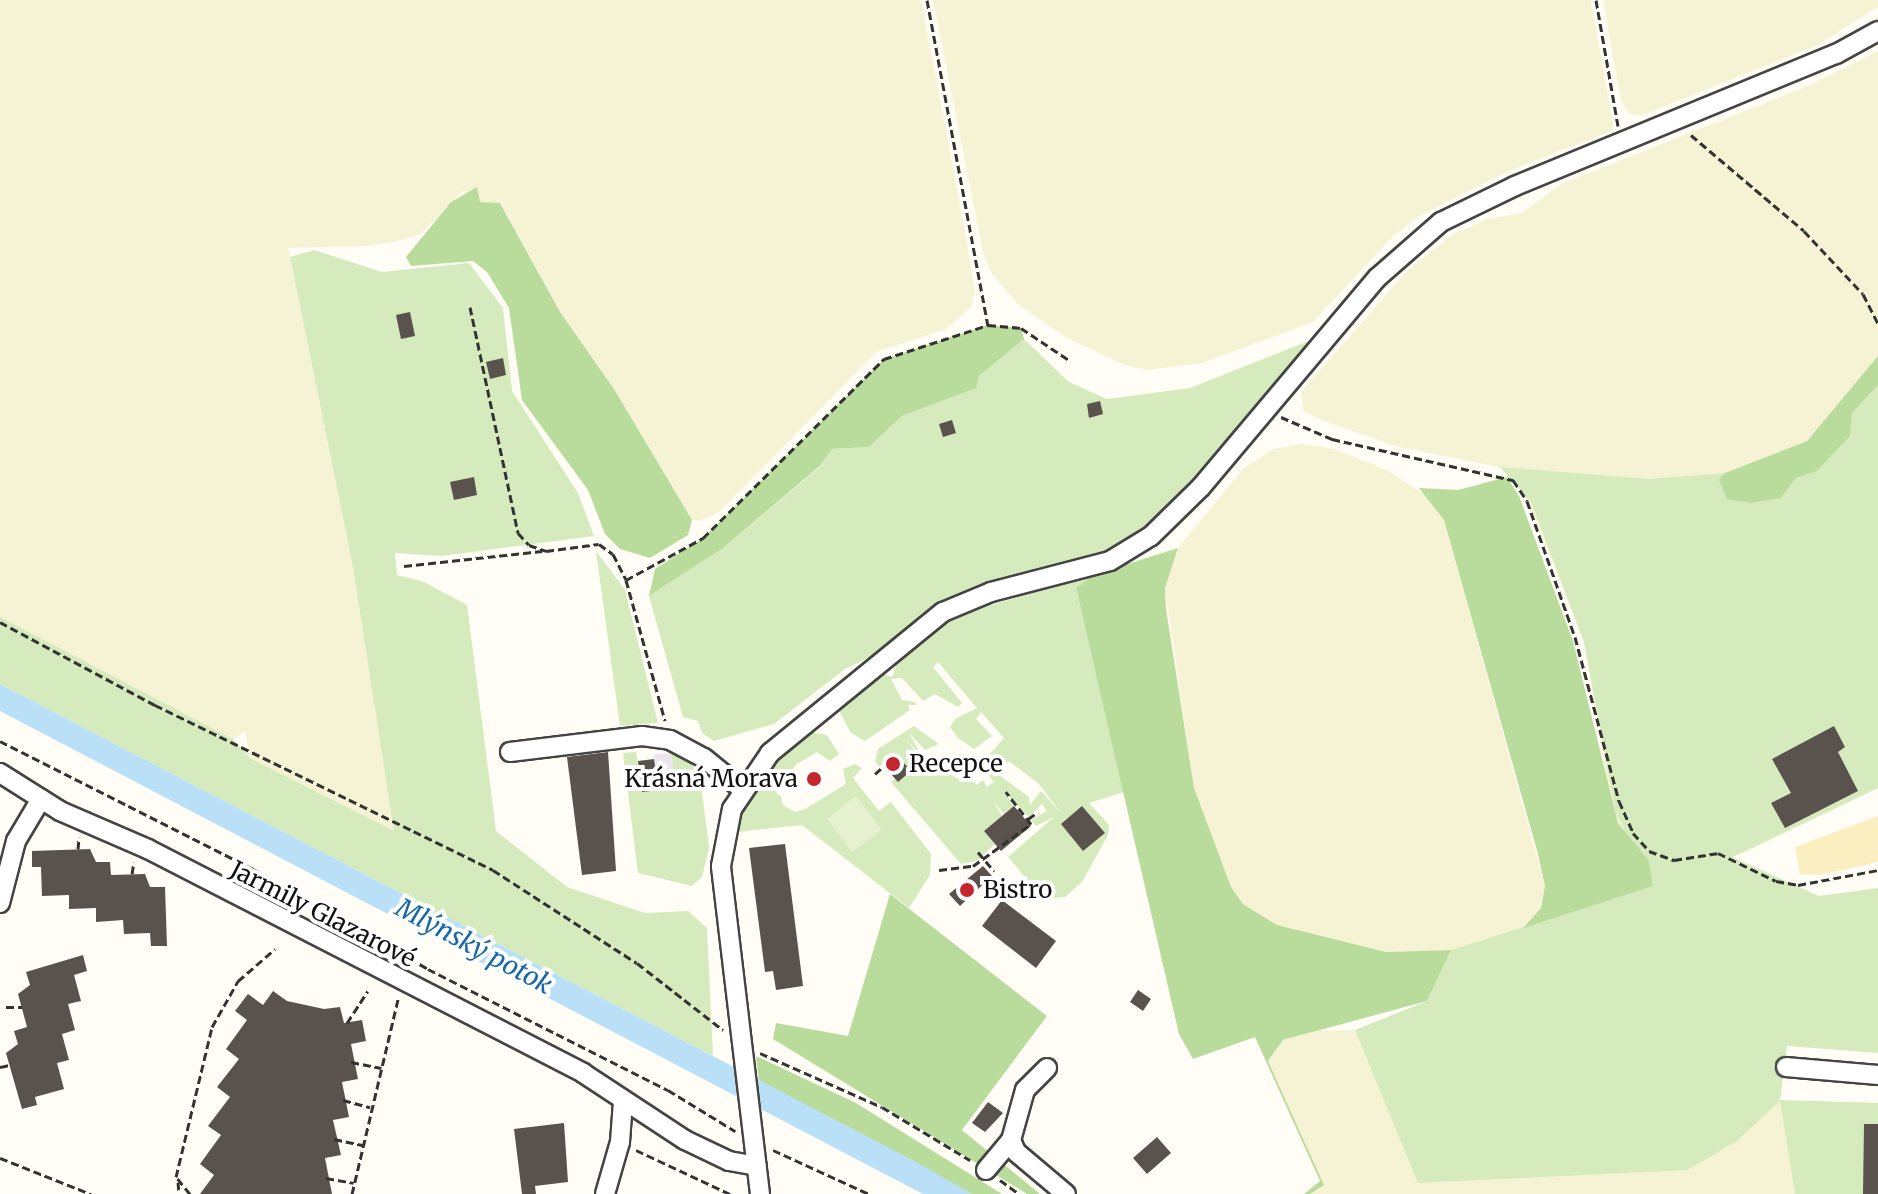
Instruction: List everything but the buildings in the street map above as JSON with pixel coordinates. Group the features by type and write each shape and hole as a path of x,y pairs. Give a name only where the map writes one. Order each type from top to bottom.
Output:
{"street":[{"path":"760,1194 721,866 727,825 742,789 784,739 938,615 1002,589 1110,561 1141,543 1189,500 1369,287 1429,229 1486,198 1836,54 1878,31"},
{"path":"510,752 642,736 670,740 704,758 742,789"},
{"name":"Jarmily Glazarové","path":"0,773 41,799 583,1073 623,1101 716,1156 757,1166"},
{"path":"0,903 16,841 41,799"},
{"path":"1786,1067 1878,1075"},
{"path":"986,1170 1011,1140 1025,1090 1047,1068"},
{"path":"605,1194 620,1142 623,1101"},
{"path":"1011,1140 1016,1152 1066,1194"}],"path":[{"path":"927,0 988,325"},
{"path":"1596,0 1623,142"},
{"path":"1681,118 1695,138 1804,231 1863,294 1878,323"},
{"path":"470,307 518,533 529,545 546,551"},
{"path":"626,580 703,538 884,359 988,325 1021,328 1069,360"},
{"path":"1268,409 1332,439 1513,480 1527,501 1575,637 1619,801 1633,833 1649,851 1674,860 1718,853 1776,881 1798,885 1878,870"},
{"path":"404,566 599,544 613,554 626,580 670,740"},
{"path":"0,622 155,705 493,870 637,963 742,1047 882,1107 986,1170 1019,1194"},
{"path":"0,741 253,869 428,969 869,1194"},
{"path":"875,774 884,766"},
{"path":"939,870 969,868 1030,824 1006,792"},
{"path":"1028,820 1038,812"},
{"path":"78,849 79,833"},
{"path":"978,852 994,871"},
{"path":"132,874 134,858"},
{"path":"179,1194 177,1179 212,1027 238,981 275,949"},
{"path":"352,1194 402,982"},
{"path":"347,1023 368,991"},
{"path":"6,1007 22,1007"},
{"path":"351,1062 381,1068"},
{"path":"0,1067 10,1065"},
{"path":"343,1100 372,1107"},
{"path":"334,1139 363,1145"},
{"path":"620,1142 730,1194"},
{"path":"0,1158 91,1194"},
{"path":"326,1178 354,1183"},
{"path":"177,1179 190,1194"}],"shaded area":[{"path":"0,0 921,0 975,291 971,307 946,329 876,352 719,512 700,521 692,520 614,389 560,312 501,203 480,202 462,191 421,234 371,246 288,248 353,567 395,832 250,758 245,731 233,739 0,617"},
{"path":"933,0 1591,0 1614,130 1507,172 1421,215 1393,236 1313,322 1202,363 1147,370 1122,364 1067,338 1019,305 992,274 984,257"},
{"path":"1603,0 1878,0 1878,7 1818,45 1640,116 1629,113 1621,101"},
{"path":"1878,51 1878,356 1807,441 1725,473 1751,503 1878,385 1878,788 1742,854 1701,865 1636,852 1618,823 1608,785 1584,642 1523,488 1499,467 1395,446 1324,421 1304,412 1301,392 1406,272 1455,233 1487,219 1522,213 1561,184 1810,85"},
{"path":"1303,444 1334,449 1389,471 1434,501 1444,520 1545,886 1540,909 1523,928 1451,950 1386,952 1277,925 1243,904 1231,887 1194,788 1165,588 1178,548 1243,469 1273,449"},
{"path":"671,753 675,788 658,790 654,754"},
{"path":"1355,1030 1419,1183 1737,1141 1780,1101 1878,1103 1878,1194 1310,1194 1324,1185 1268,1061 1282,1041 1318,1031"}],"green space":[{"path":"477,187 480,202 500,203 560,312 614,389 692,520 688,535 650,558 620,549 605,534 588,490 522,400 509,308 487,272 473,261 411,266 406,257 451,202"},
{"path":"314,250 382,272 469,263 503,308 512,391 578,493 594,536 441,556 395,553 397,575 424,582 467,605 496,831 567,887 645,913 688,911 707,928 713,1056 0,684 0,617 233,739 250,758 394,831 353,567 290,257"},
{"path":"988,325 1021,328 1024,339 979,376 976,388 902,416 869,447 832,449 821,465 723,548 649,596 655,569 703,538 884,359"},
{"path":"1024,339 1069,382 1107,399 1190,388 1311,340 1206,469 1160,514 1114,549 1000,578 932,606 872,656 845,669 774,724 714,741 702,733 698,721 683,717 649,596 723,548 821,466 832,449 869,447 902,416 975,388 979,376"},
{"path":"1878,356 1878,385 1852,413 1850,436 1817,471 1796,478 1781,498 1751,503 1727,499 1719,480 1725,473 1807,441"},
{"path":"1878,385 1878,788 1732,857 1819,896 1878,888 1878,1053 1787,1046 1780,1100 1878,1103 1878,1194 1795,1194 1780,1101 1737,1141 1687,1170 1418,1183 1355,1030 1427,1001 1451,950 1653,886 1649,861 1636,852 1616,813 1584,642 1532,504 1500,467 1650,479 1725,473 1719,480 1751,503 1781,498 1796,478 1817,471 1850,436 1852,413"},
{"path":"1507,477 1519,496 1573,641 1618,823 1649,861 1653,886 1523,928 1541,908 1545,886 1538,854 1444,520 1419,488 1458,490"},
{"path":"1178,548 1165,588 1166,609 1194,788 1231,887 1243,904 1277,925 1386,952 1451,950 1427,1001 1283,1040 1268,1061 1324,1185 1310,1194 1304,1194 1320,1181 1255,1037 1193,1059 1179,1034 1076,588 1093,575"},
{"path":"596,551 625,590 658,723 620,726"},
{"path":"1093,575 1076,589 1124,792 1089,803 1109,825 1108,835 1082,882 1065,897 1054,898 1037,891 1008,857 1054,817 1036,826 1031,820 1047,811 1042,804 1029,817 1004,792 1014,806 1004,814 993,801 1002,816 984,831 995,844 977,861 961,864 891,782 910,771 895,753 879,767 875,761 878,749 914,726 939,744 925,750 909,733 921,755 904,738 919,755 909,758 918,761 918,776 946,775 954,768 951,775 962,781 968,776 977,785 983,780 987,787 994,782 978,763 990,764 989,755 1004,738 981,712 976,719 992,736 974,749 958,738 950,727 955,719 977,708 938,662 933,667 962,703 958,707 935,694 923,701 902,678 891,679 902,700 917,705 908,705 910,710 865,741 851,733 839,711 880,673 892,677 899,657 956,615","holes":["1009,761 1039,784 1061,813 1041,791 1030,805 1029,797 995,772"]},
{"path":"809,732 827,735 839,754 830,761 817,752 797,764 778,785 783,805 795,812 805,809 846,784 843,769 855,764 862,768 853,778 879,811 891,802 931,854 930,875 909,908 802,825 735,832 744,804 768,768"},
{"path":"636,752 643,792 675,788 671,753 689,761 700,776 709,848 702,877 692,886 638,873 623,753"},
{"path":"856,796 882,830 852,852 827,819"},
{"path":"890,894 1047,1016 962,1130 1040,1194 1027,1194 773,1039 776,1023 848,1036"},
{"path":"756,1056 856,1103 1002,1194 972,1194 759,1082"}],"sand":[{"path":"1878,816 1878,862 1820,875 1800,874 1795,847"}],"water":[{"name":"Mlýnský potok","path":"0,684 972,1194 923,1194 0,711"}],"place":[{"name":"Recepce","path":"893,764"},
{"name":"Krásná Morava","path":"814,779"},
{"name":"Bistro","path":"967,890"}]}
